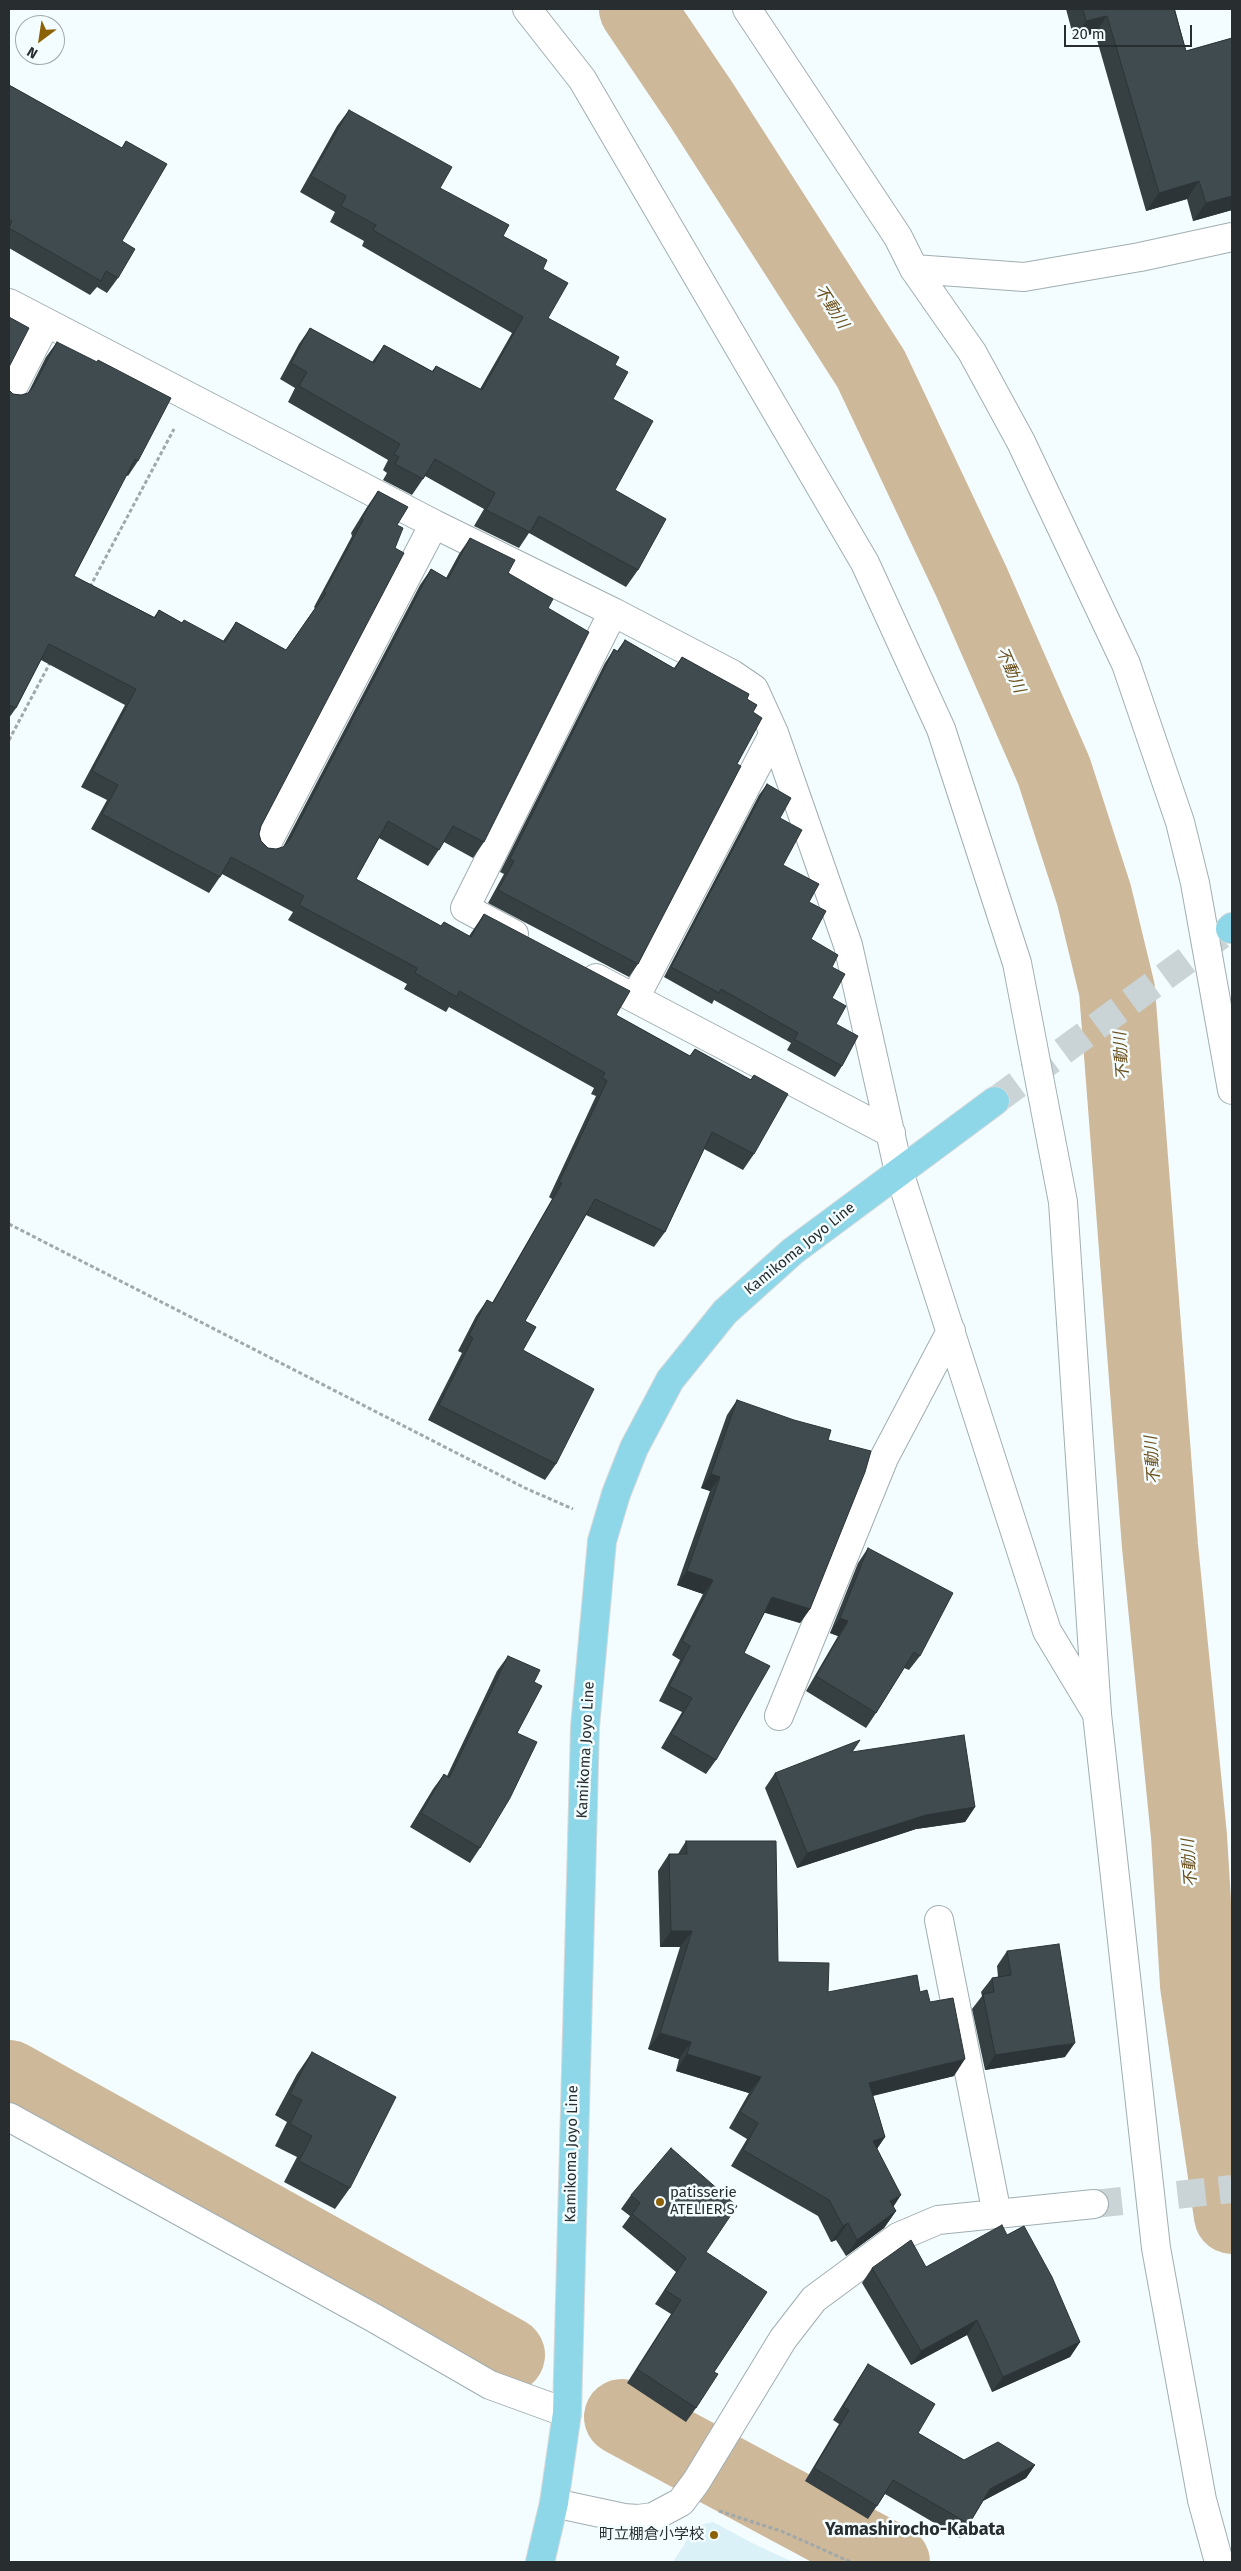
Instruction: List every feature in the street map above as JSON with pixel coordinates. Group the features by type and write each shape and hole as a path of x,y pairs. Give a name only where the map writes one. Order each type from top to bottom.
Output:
{"main road":[{"name":"Kamikoma Joyo Line","path":"540,2562 554,2503 566,2413 585,1727 602,1541 616,1494 651,1413 670,1380 696,1345 758,1280 793,1251 995,1101"}],"street":[{"path":"527,9 582,79 866,563 941,729 1017,963 1063,1202 1097,1714 1156,2248 1202,2500 1219,2562"},
{"path":"747,9 898,237 914,269 972,352 1021,442 1126,664 1184,840 1195,883 1232,1090"},
{"path":"914,269 1024,277 1140,257 1232,237"},
{"path":"9,303 190,399 434,524 613,612 732,674 754,688 774,733 848,945 899,1172 1047,1631 1097,1714"},
{"path":"9,395 46,323"},
{"path":"264,849 434,524"},
{"path":"533,944 465,908 613,612"},
{"path":"635,998 774,733"},
{"path":"576,967 891,1133"},
{"path":"779,1716 884,1458 951,1332"},
{"path":"939,1920 997,2214"},
{"path":"9,2117 374,2318 490,2385 566,2413"},
{"path":"554,2503 624,2518 638,2519 653,2516 689,2492 783,2339 814,2299 898,2237 938,2220 1094,2204"}],"path":[{"path":"88,591 190,399"},
{"path":"9,740 55,652"},
{"path":"9,1224 525,1488 608,1524"},
{"path":"689,2492 728,2513 781,2531 851,2562"}],"shaded area":[{"name":"町立棚倉小学校","path":"713,2522 793,2562 673,2562 696,2526"}],"building":[{"path":"1083,9 1174,9 1186,51 1232,38 1232,196 1206,203 1199,181 1159,193 1107,16 1086,21"},
{"path":"9,85 122,148 126,141 167,164 122,241 135,249 118,278 106,271 101,281 9,228 12,221 9,219"},
{"path":"349,110 452,167 440,188 509,225 503,236 547,260 543,269 568,283 548,318 619,357 615,365 628,372 613,399 653,421 615,490 666,519 638,570 539,516 530,532 486,510 495,493 435,459 423,479 395,464 399,457 394,454 400,444 299,386 307,372 291,363 310,328 374,363 384,345 433,372 436,366 482,390 523,317 373,230 376,225 341,206 346,196 311,176"},
{"path":"9,317 29,328 9,367"},
{"path":"57,342 97,362 98,360 171,398 138,461 135,459 74,576 155,618 159,610 182,623 184,620 225,642 236,622 286,650 326,593 324,592 378,491 408,507 397,525 403,528 395,548 404,553 261,826 259,834 261,841 268,848 276,849 283,847 289,841 431,569 448,579 470,538 515,560 508,573 553,599 548,608 589,632 484,842 453,826 439,850 388,821 356,879 441,926 444,922 471,937 484,914 630,991 616,1015 690,1056 695,1049 751,1080 754,1075 788,1094 754,1154 712,1132 665,1232 595,1199 525,1321 536,1327 523,1350 594,1389 556,1464 439,1405 473,1338 469,1335 487,1300 493,1303 562,1183 559,1182 607,1081 602,1078 605,1073 459,991 457,997 415,973 417,968 299,905 304,896 231,857 220,877 102,814 118,785 92,771 136,689 49,644 16,708 9,705 9,390 13,394 21,395 28,393"},
{"path":"625,640 675,669 682,657 749,694 747,699 757,705 753,712 762,718 737,764 741,766 638,964 498,890 514,861 510,859 614,649 618,652"},
{"path":"767,784 791,798 780,818 802,830 783,865 819,884 809,902 826,911 811,939 838,955 832,967 845,974 832,998 846,1006 836,1024 858,1036 842,1066 794,1039 798,1033 721,989 719,993 671,967"},
{"path":"737,1400 794,1420 831,1430 828,1440 871,1451 865,1472 810,1609 772,1597 744,1653 770,1666 716,1760 671,1734 692,1698 669,1686 690,1646 682,1641 713,1580 687,1571 720,1477 711,1474"},
{"path":"868,1548 953,1593 920,1656 914,1652 876,1713 816,1676 848,1621 840,1618"},
{"path":"508,1656 540,1670 534,1682 542,1686 517,1733 537,1742 510,1798 480,1848 421,1813 444,1774 449,1778"},
{"path":"964,1735 975,1807 926,1815 807,1853 775,1773 860,1740 852,1752"},
{"path":"686,1841 776,1841 778,1962 829,1963 828,1992 917,1975 920,1992 927,1990 930,2002 953,1998 965,2059 869,2083 885,2137 873,2141 901,2195 890,2201 896,2211 857,2240 848,2223 843,2226 829,2200 743,2150 758,2123 740,2112 761,2077 687,2054 691,2042 660,2033 692,1931 671,1931 669,1854 687,1854"},
{"path":"1059,1944 1075,2043 995,2055 983,1994 994,1992 992,1978 1011,1975 1007,1951"},
{"path":"312,2052 396,2097 350,2188 299,2161 312,2136 290,2124 302,2100 290,2094"},
{"path":"671,2148 737,2206 706,2252 767,2292 714,2372 718,2374 696,2408 637,2369 681,2300 665,2290 686,2258 632,2214 640,2203 631,2195"},
{"path":"1002,2225 1007,2235 1024,2226 1052,2277 1080,2342 1003,2377 977,2320 921,2351 872,2268 911,2240 926,2267"},
{"path":"868,2364 935,2404 918,2433 964,2460 998,2442 1035,2465 990,2489 969,2524 893,2480 877,2506 814,2468 849,2410 843,2407"}],"waterway":[{"name":"不動川","path":"637,9 701,104 871,369 972,583 1054,771 1094,895 1117,990 1160,1546 1189,1836 1198,1985 1232,2216"},
{"path":"9,2078 507,2355"},
{"path":"622,2417 892,2562"}],"tunnel":[{"path":"995,1101 1224,933"},
{"path":"1094,2204 1232,2189"}],"place":[{"name":"patisserie ATELIER S","path":"660,2202"},
{"name":"町立棚倉小学校","path":"714,2535"}],"district":[{"name":"Yamashirocho-Kabata","path":"915,2530"}]}
